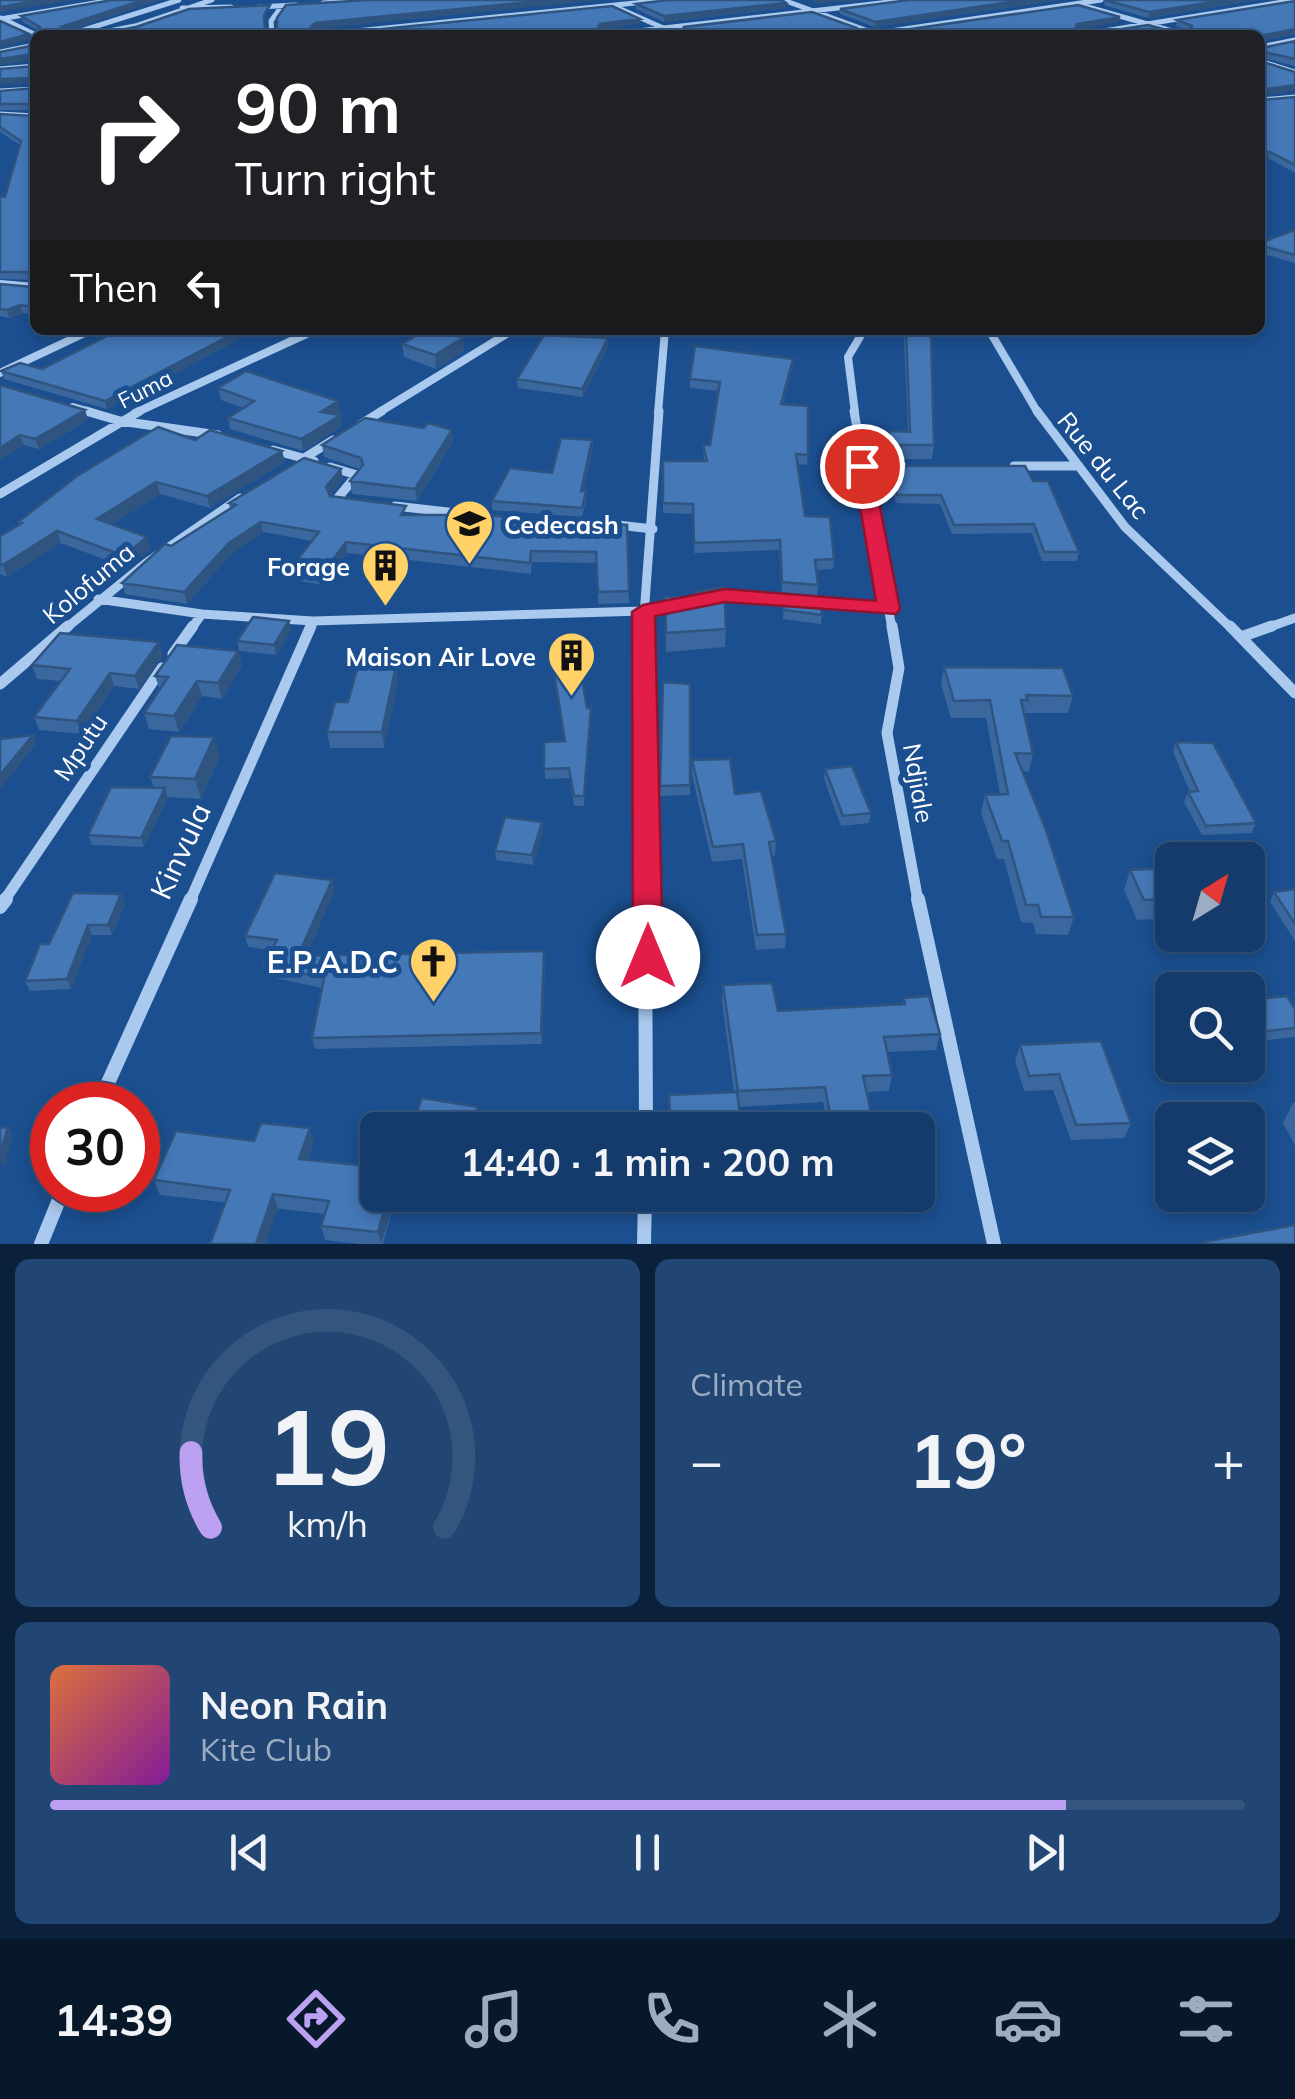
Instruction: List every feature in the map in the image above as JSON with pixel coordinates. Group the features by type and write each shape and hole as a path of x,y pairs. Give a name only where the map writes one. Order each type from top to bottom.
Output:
{"street":[{"path":"1,18 112,0"},
{"path":"84,30 179,0"},
{"path":"114,30 212,0"},
{"path":"316,4 368,0"},
{"path":"602,0 669,30"},
{"path":"365,30 665,0"},
{"path":"783,0 866,30"},
{"path":"647,30 907,0"},
{"path":"1064,0 1167,30"},
{"path":"903,30 1101,0"},
{"path":"1109,30 1295,0"},
{"path":"182,8 299,5"},
{"path":"272,30 271,22 282,6"},
{"path":"1,18 30,32"},
{"path":"1265,46 1295,40"},
{"path":"0,52 30,47"},
{"path":"1265,63 1295,72"},
{"path":"0,69 30,66"},
{"path":"0,91 30,89"},
{"path":"1265,100 1295,97"},
{"path":"0,114 30,116"},
{"path":"0,284 30,287"},
{"path":"0,373 80,335"},
{"name":"Fuma","path":"0,494 120,421 219,371 303,335"},
{"path":"288,468 505,335"},
{"path":"646,1112 648,922 643,612 653,529 665,335"},
{"name":"Ndjiale","path":"861,335 848,356 848,368 899,668 887,733 911,868 994,1244"},
{"name":"Rue du Lac","path":"992,335 1050,433 1126,527 1241,636 1295,694"},
{"path":"68,406 120,421 234,439"},
{"path":"269,448 357,475 336,500 354,502"},
{"path":"862,466 922,466"},
{"path":"1000,466 1079,466"},
{"name":"Kolofuma","path":"0,684 98,599 174,540 255,489"},
{"path":"389,505 496,518"},
{"path":"591,523 653,529"},
{"path":"709,599 725,596 888,609"},
{"path":"98,599 202,614 313,621 643,612 692,602"},
{"name":"Mputu","path":"0,907 202,614"},
{"path":"1241,636 1295,618"},
{"name":"Kinvula","path":"108,1082 152,976 284,696 313,621"},
{"path":"41,1244 54,1212"},
{"path":"644,1244 645,1212"}],"building":[{"path":"0,0 41,0 0,7"},
{"path":"112,0 143,0 61,27 62,30 39,30 21,16"},
{"path":"369,0 551,0 315,23 310,30 277,30 277,18 286,5"},
{"path":"668,0 786,3 664,16 636,4"},
{"path":"909,0 1024,0 875,22 840,9"},
{"path":"1105,0 1226,0 1149,12"},
{"path":"1295,1 1295,29 1265,35 1265,30 1190,30 1192,26 1177,20"},
{"path":"270,5 264,15 265,30 119,30 189,9"},
{"path":"1078,5 1120,17 1077,24 1075,30 904,30"},
{"path":"612,6 640,19 600,24 598,30 372,30"},
{"path":"812,12 859,30 682,30"},
{"path":"0,21 29,34 0,42"},
{"path":"1148,25 1166,30 1116,30"},
{"path":"1295,41 1295,59 1265,52 1265,47"},
{"path":"30,46 30,54 0,59 0,52"},
{"path":"1265,63 1295,72 1295,85 1265,89"},
{"path":"30,66 30,78 0,79 0,69"},
{"path":"30,88 30,104 0,104 0,91"},
{"path":"1295,97 1295,165 1265,152 1265,100"},
{"path":"0,114 30,116 30,272 0,272 0,196 5,197 21,141 0,127"},
{"path":"1295,230 1295,255 1265,246 1265,241"},
{"path":"0,284 30,287 30,306 0,309"},
{"path":"109,335 230,335 105,401 1,371 20,363 42,369"},
{"path":"417,335 463,338 435,355 402,344"},
{"path":"544,335 608,338 582,389 517,379"},
{"path":"906,335 930,335 934,445 890,445 889,431 910,432"},
{"path":"695,346 793,359 781,404 808,406 808,455 796,454 805,516 830,517 834,559 815,560 818,585 782,582 780,540 694,543 693,504 663,503 663,461 707,461 703,445 710,445 720,382 690,379"},
{"path":"246,371 338,401 321,412 341,415 301,439 228,418 254,401 218,388"},
{"path":"0,385 85,410 35,439 20,435 0,448"},
{"path":"365,418 423,428 429,423 452,430 415,489 350,481 363,465 361,458 322,445"},
{"path":"158,427 195,440 210,430 282,451 207,496 156,482 97,519 147,537 124,556 57,531 0,564 0,536 22,523 18,522 77,476"},
{"path":"561,438 592,440 581,491 586,491 582,508 492,501 510,468 552,473"},
{"path":"304,458 341,469 326,487 330,496 406,506 401,515 483,515 627,525 629,591 598,592 596,552 531,551 530,563 346,542 322,574 290,569 319,532 261,522 229,543 184,592 122,583 165,544 171,546 236,505 229,503"},
{"path":"889,466 1025,466 1033,481 1048,481 1079,552 1044,552 1034,524 954,525 941,495 897,495"},
{"path":"724,587 726,629 666,633 665,597 695,597 695,592"},
{"path":"784,600 820,602 822,615 784,610"},
{"path":"253,617 289,621 274,645 237,641"},
{"path":"60,633 159,642 135,676 110,673 77,721 34,717 70,669 32,665"},
{"path":"177,645 238,651 218,683 197,681 174,716 144,713 168,677 155,676"},
{"path":"551,654 579,660 587,708 591,708 584,796 574,796 569,768 544,769 544,742 565,741"},
{"path":"358,666 396,666 382,732 327,732 335,702 348,702"},
{"path":"944,667 1063,668 1073,696 1026,695 1028,700 1021,700 1033,754 1015,753 1046,830 1074,917 1041,917 1038,905 1026,905 1008,841 1002,841 985,795 1008,794 990,700 954,701"},
{"path":"663,682 690,684 690,785 660,786"},
{"path":"33,735 0,775 0,739"},
{"path":"171,736 214,737 195,779 150,777"},
{"path":"1176,742 1213,743 1256,823 1206,826 1188,792 1198,791"},
{"path":"730,759 735,794 761,791 776,841 769,842 786,934 757,935 743,844 713,847 692,760"},
{"path":"852,766 871,813 843,816 825,769"},
{"path":"111,787 165,788 141,838 88,835"},
{"path":"505,817 542,822 532,855 495,851"},
{"path":"1155,869 1155,900 1144,900 1130,870"},
{"name":"E.P.A.D.C","path":"275,873 332,880 298,956 544,951 541,1033 312,1038 324,978 263,965 277,940 245,936"},
{"path":"1295,889 1295,924 1274,892"},
{"path":"73,893 121,894 108,925 88,925 67,979 25,981 40,944 49,944"},
{"path":"772,983 778,1011 905,1004 904,998 929,996 940,1034 884,1037 892,1075 863,1076 871,1112 830,1112 825,1087 738,1091 723,985"},
{"path":"1287,996 1295,1009 1295,1028 1265,1031 1265,998"},
{"path":"1101,1041 1131,1123 1076,1125 1059,1074 1029,1076 1020,1045"},
{"path":"737,1092 740,1112 670,1112 669,1095"},
{"path":"422,1098 478,1107 476,1112 417,1112"},
{"path":"261,1123 310,1128 299,1159 360,1165 360,1212 383,1212 378,1232 321,1226 329,1201 273,1194 256,1244 210,1244 230,1190 160,1181 160,1167 176,1131 254,1141"},
{"path":"8,1127 0,1153 0,1128"},
{"path":"1295,1225 1295,1244 1204,1242"}],"place":[{"name":"Cedecash","path":"469,566"},
{"name":"Forage","path":"385,608"},
{"name":"Maison Air Love","path":"571,698"},
{"name":"E.P.A.D.C","path":"433,1004"}],"route":[{"path":"648,957 643,612 725,596 888,609 862,466"}]}
